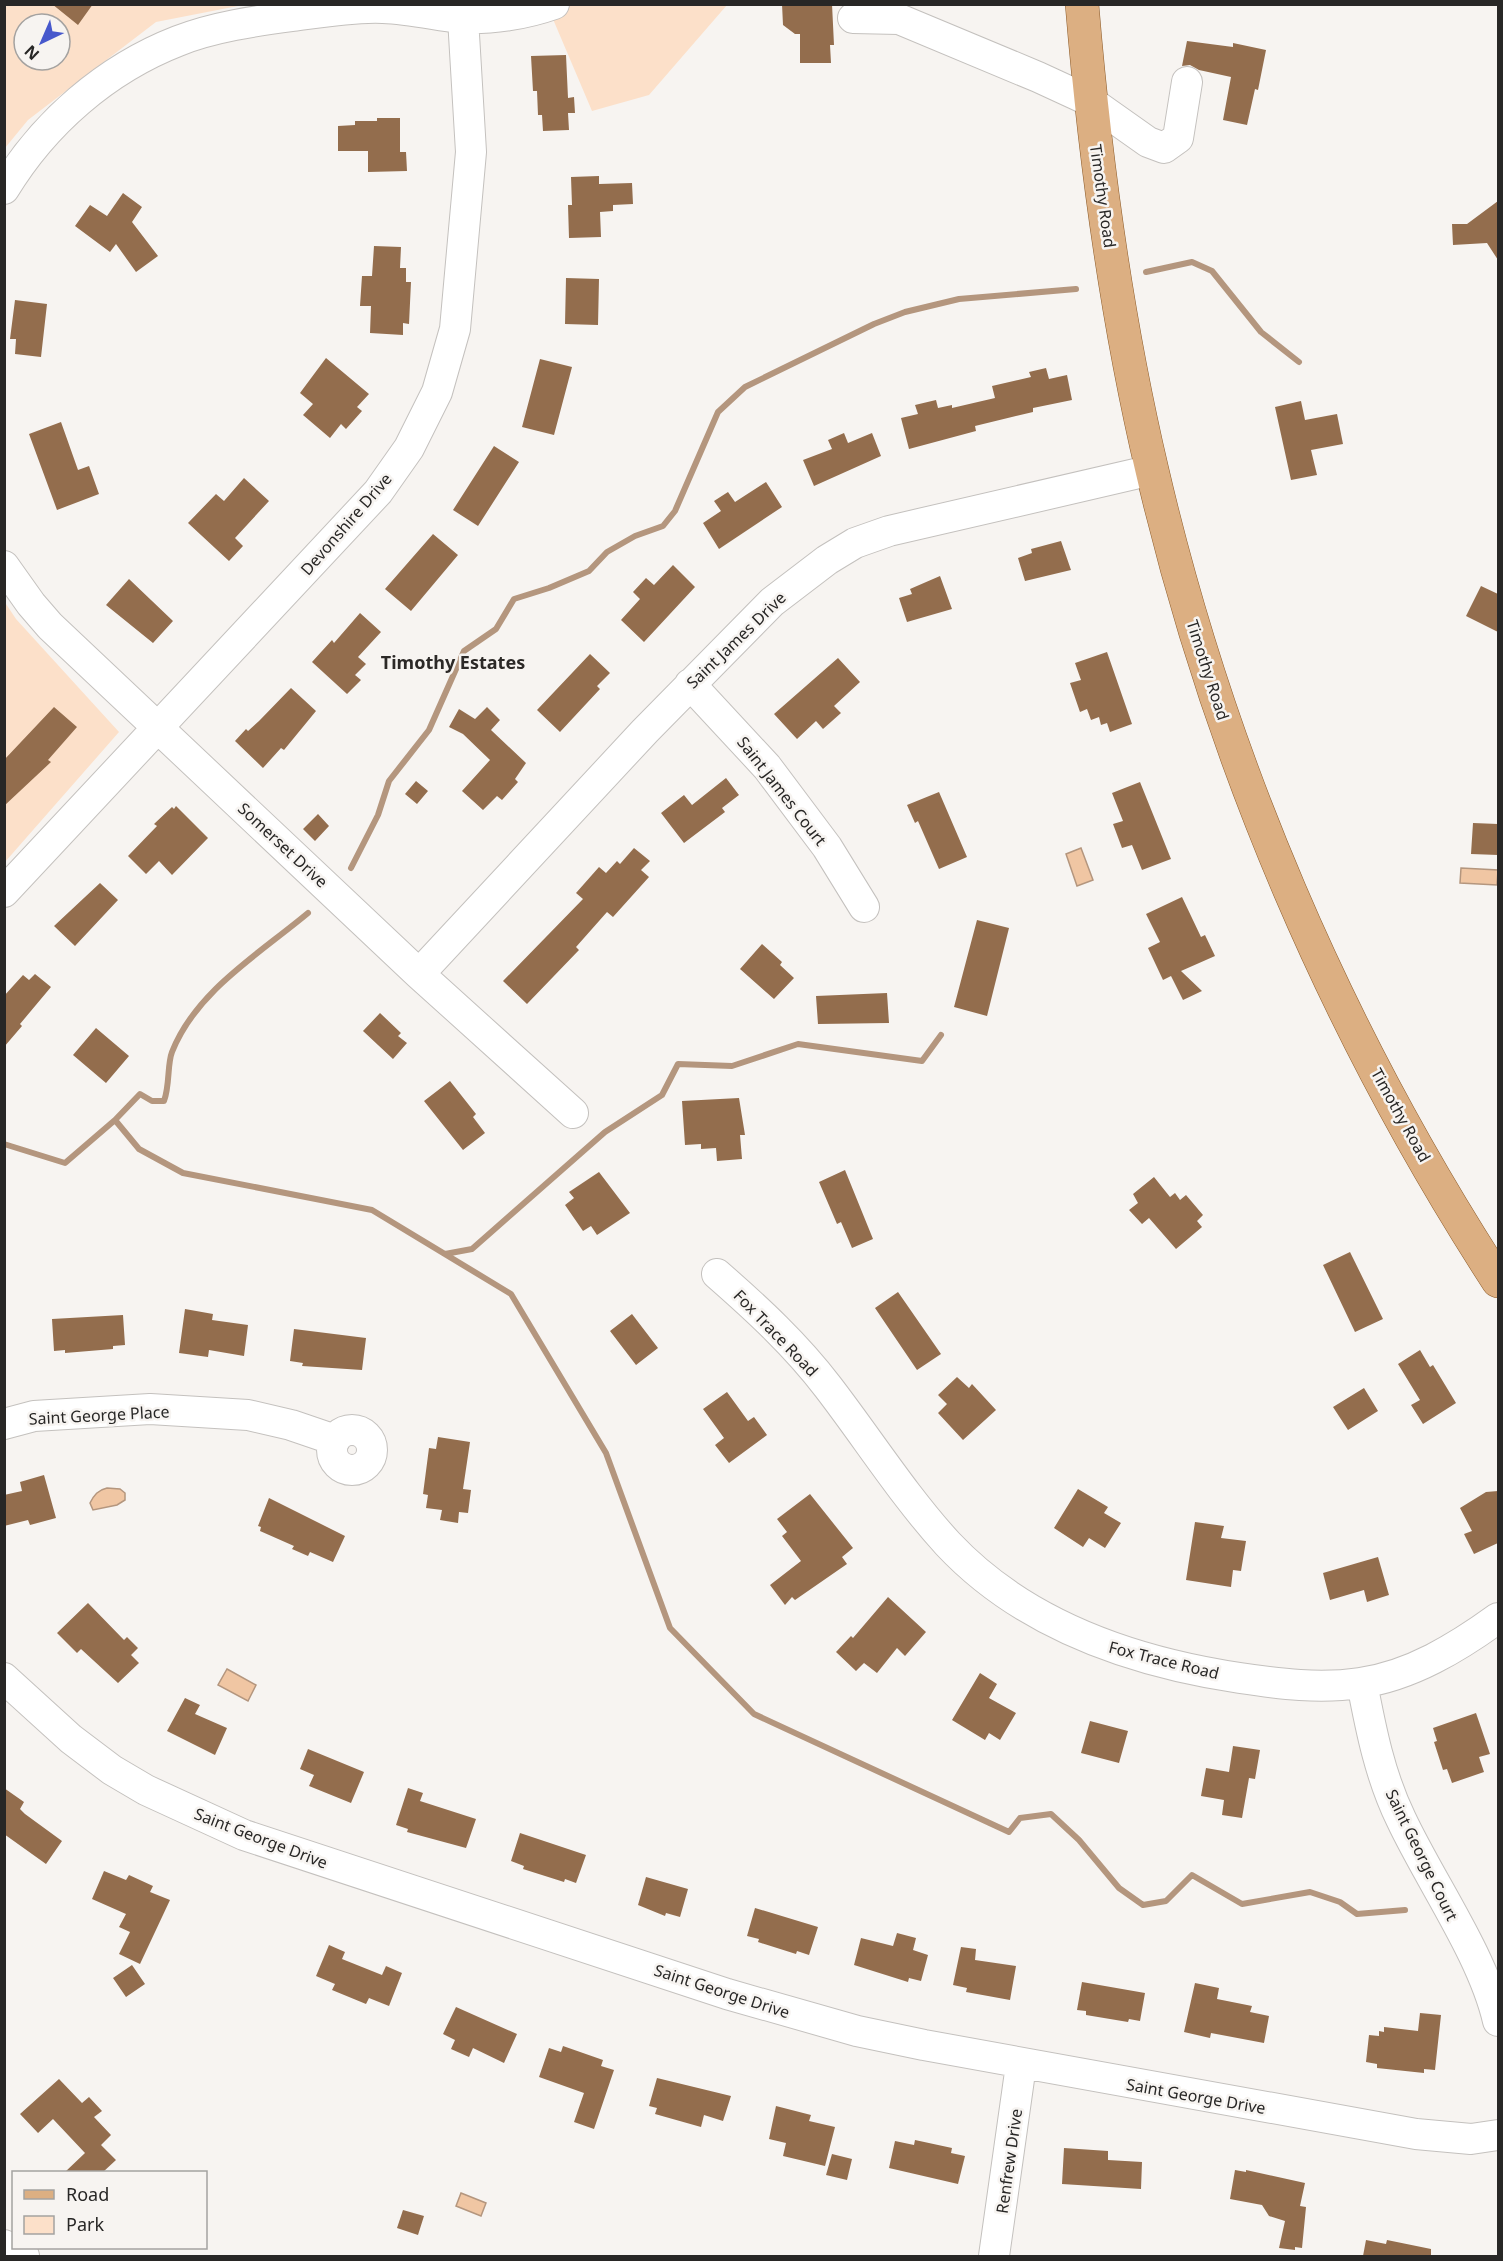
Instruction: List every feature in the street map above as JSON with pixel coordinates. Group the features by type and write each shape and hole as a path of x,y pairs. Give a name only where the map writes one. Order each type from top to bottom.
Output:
{"main road":[{"name":"Timothy Road","path":"1082,4 1090,101 1106,229 1125,341 1152,470 1187,606 1228,732 1302,921 1331,987 1435,1177 1498,1281"}],"street":[{"path":"4,189 38,140 67,110 127,67 181,40 279,18 351,8 383,8 463,18 530,12 554,4"},
{"name":"Devonshire Drive","path":"4,892 378,492 410,448 437,392 455,329 471,152 463,18"},
{"path":"853,18 898,19 1090,101 1148,142 1164,148 1178,138 1187,82"},
{"name":"Saint James Drive","path":"419,974 690,684 780,595 826,560 855,543 919,522 1152,470"},
{"name":"Somerset Drive","path":"4,566 50,626 419,974 573,1113"},
{"name":"Saint James Court","path":"690,684 767,767 826,847 864,907"},
{"name":"Fox Trace Road","path":"717,1274 756,1308 798,1350 949,1545 993,1583 1039,1613 1085,1638 1130,1655 1192,1671 1282,1684 1322,1686 1362,1683 1434,1659 1470,1639 1498,1618"},
{"name":"Saint George Place","path":"4,1424 34,1416 150,1409 249,1415 291,1425 334,1440"},
{"name":"Saint George Drive","path":"4,1678 71,1740 112,1770 146,1790 244,1835 297,1855 800,2016 857,2031 1021,2065 1416,2134 1471,2139 1498,2136"},
{"name":"Saint George Court","path":"1362,1683 1382,1774 1400,1818 1487,1985 1498,2021"},
{"name":"Renfrew Drive","path":"994,2256 1021,2065"},
{"path":"4,2245 24,2256"}],"green space":[{"path":"5,5 243,5 156,22 28,120 5,148"},
{"path":"547,5 727,5 649,95 592,111"},
{"path":"4,601 16,619 119,732 5,862"}],"shaded area":[{"path":"1081,848 1093,880 1077,886 1066,854"},
{"path":"1461,868 1498,870 1497,885 1460,883"},
{"path":"107,1488 120,1489 125,1493 125,1500 117,1505 93,1510 90,1503 93,1498"},
{"path":"227,1669 256,1685 248,1701 218,1685"},
{"path":"461,2193 486,2203 481,2216 456,2206"}],"building":[{"path":"52,4 93,4 78,25 72,20 72,12 62,12"},
{"path":"782,4 832,4 834,45 830,45 831,63 800,63 800,34 795,34 783,25"},
{"path":"1187,41 1233,47 1233,43 1266,50 1258,90 1255,89 1247,125 1223,120 1231,77 1199,70 1190,65 1182,66"},
{"path":"566,55 568,98 574,97 575,113 568,113 569,130 543,131 542,115 538,115 537,91 533,91 531,56"},
{"path":"377,118 400,118 400,152 406,152 407,171 368,172 368,151 338,151 338,126 355,125 355,121 377,121"},
{"path":"599,176 599,184 632,183 633,204 613,205 613,211 600,212 601,237 569,238 568,205 572,205 571,177"},
{"path":"123,193 142,207 132,222 158,256 136,272 116,244 110,252 75,226 90,205 107,216"},
{"path":"1498,201 1498,260 1487,243 1453,245 1452,224 1467,224"},
{"path":"374,246 401,247 400,268 406,268 406,282 411,282 409,324 403,323 403,335 370,333 371,306 360,306 362,276 372,276"},
{"path":"566,278 599,279 598,325 565,324"},
{"path":"15,300 47,304 41,357 15,354 16,339 10,339"},
{"path":"326,358 369,394 357,407 362,411 346,429 341,424 330,438 303,415 313,404 300,393"},
{"path":"540,359 572,367 554,435 522,427"},
{"path":"1046,368 1049,379 1067,375 1072,400 1033,408 1033,412 975,426 976,431 909,449 901,418 918,414 915,405 936,400 938,408 952,405 952,408 995,398 992,386 1031,377 1029,372"},
{"path":"1301,401 1305,420 1337,414 1343,444 1311,450 1317,475 1291,480 1275,407"},
{"path":"61,422 78,470 89,466 99,494 57,510 29,434"},
{"path":"844,433 848,443 872,433 881,456 814,486 803,460 832,449 828,440"},
{"path":"494,446 519,462 478,526 453,510"},
{"path":"244,478 269,501 235,538 243,546 229,561 188,523 216,494 224,501"},
{"path":"766,482 782,507 719,549 703,523 721,511 714,501 728,492 735,502"},
{"path":"433,534 458,555 411,611 385,589"},
{"path":"1061,541 1071,570 1025,581 1018,558 1032,553 1031,549"},
{"path":"673,565 695,587 644,642 621,620 640,599 633,592 646,578 654,585"},
{"path":"940,576 952,609 907,622 899,598 912,594 910,589"},
{"path":"129,579 173,621 153,643 106,605"},
{"path":"1481,586 1498,594 1498,632 1466,616"},
{"path":"360,613 381,632 358,657 366,664 355,675 361,680 347,694 312,662 332,640 334,643"},
{"path":"1107,652 1132,724 1110,732 1107,723 1101,725 1099,717 1091,720 1087,709 1080,712 1070,683 1081,680 1075,663"},
{"path":"590,654 610,673 597,686 600,689 560,732 537,710"},
{"path":"838,658 860,682 834,706 841,713 823,729 816,721 797,739 774,714"},
{"path":"291,688 316,711 284,750 281,748 263,768 235,741 246,729 248,731 259,721"},
{"path":"54,707 77,727 48,760 51,762 4,806 4,760"},
{"path":"487,707 500,720 491,730 526,763 515,779 518,782 502,800 497,796 483,810 462,791 490,760 463,734 449,727 459,709 475,719"},
{"path":"726,778 739,795 722,808 725,812 684,843 661,813 684,795 692,805"},
{"path":"416,781 428,791 417,804 405,794"},
{"path":"1140,782 1171,859 1142,870 1132,845 1122,848 1113,824 1123,821 1112,793"},
{"path":"939,792 967,857 939,869 918,821 915,823 907,805"},
{"path":"176,806 208,838 172,875 159,861 146,874 128,856 157,826 154,824"},
{"path":"318,814 329,826 315,841 303,829"},
{"path":"1473,823 1498,824 1498,855 1471,854"},
{"path":"634,848 650,861 641,870 649,877 613,917 607,912 576,947 579,950 527,1004 503,981 583,899 576,893 599,867 606,873 617,861 620,864"},
{"path":"100,883 118,900 75,946 54,926"},
{"path":"1182,897 1201,937 1205,935 1215,956 1181,971 1202,991 1183,1000 1171,976 1163,980 1148,948 1160,942 1146,914"},
{"path":"977,920 1009,928 987,1016 954,1007"},
{"path":"762,944 782,962 780,965 794,978 774,999 740,969"},
{"path":"35,974 51,987 4,1047 4,996 23,975 29,980"},
{"path":"887,993 889,1023 818,1024 816,996"},
{"path":"380,1013 401,1033 398,1036 407,1043 393,1059 363,1031"},
{"path":"96,1028 129,1056 106,1083 73,1055"},
{"path":"450,1081 476,1114 473,1117 485,1133 463,1150 424,1101"},
{"path":"739,1098 745,1135 740,1135 742,1159 717,1161 716,1148 701,1149 701,1144 685,1145 682,1101"},
{"path":"845,1170 873,1239 852,1248 841,1222 837,1224 819,1182"},
{"path":"599,1172 630,1213 597,1235 591,1226 583,1231 565,1205 574,1198 569,1192"},
{"path":"1154,1177 1170,1197 1175,1193 1180,1200 1186,1195 1203,1215 1197,1221 1202,1227 1176,1249 1149,1218 1142,1224 1129,1210 1138,1203 1133,1194"},
{"path":"1350,1252 1383,1319 1355,1332 1323,1265"},
{"path":"898,1292 941,1354 917,1370 875,1308"},
{"path":"185,1309 213,1314 212,1320 248,1325 244,1356 209,1350 208,1357 179,1353"},
{"path":"632,1314 658,1348 636,1365 610,1331"},
{"path":"123,1315 125,1345 113,1346 113,1349 65,1353 65,1350 54,1351 52,1319"},
{"path":"294,1329 366,1338 362,1370 302,1366 303,1363 290,1361"},
{"path":"1420,1350 1430,1367 1433,1365 1456,1403 1423,1424 1411,1405 1420,1400 1398,1364"},
{"path":"957,1377 969,1388 972,1384 996,1410 963,1440 938,1413 947,1404 938,1395"},
{"path":"1364,1388 1378,1411 1348,1430 1333,1407"},
{"path":"727,1392 748,1421 754,1417 767,1435 729,1463 715,1445 724,1438 703,1409"},
{"path":"438,1437 470,1442 463,1489 471,1490 468,1513 459,1512 458,1523 440,1520 442,1510 426,1508 428,1495 423,1494 429,1448 436,1449"},
{"path":"44,1475 56,1518 30,1525 28,1520 4,1526 4,1495 22,1491 20,1482"},
{"path":"1078,1489 1108,1507 1104,1513 1121,1523 1105,1548 1089,1538 1083,1547 1054,1528"},
{"path":"1498,1491 1498,1543 1474,1554 1464,1534 1472,1531 1460,1508 1486,1492"},
{"path":"810,1494 853,1548 842,1557 847,1564 795,1600 792,1597 785,1605 770,1585 801,1561 782,1536 787,1532 777,1519"},
{"path":"269,1498 345,1536 333,1562 310,1552 308,1556 292,1549 294,1546 260,1531 261,1527 258,1526"},
{"path":"1195,1522 1224,1526 1221,1538 1246,1541 1241,1571 1233,1570 1231,1587 1186,1580"},
{"path":"1378,1557 1389,1595 1367,1602 1364,1590 1330,1600 1323,1573"},
{"path":"888,1597 926,1632 905,1656 897,1648 877,1673 864,1663 856,1671 836,1652 851,1636 853,1638"},
{"path":"88,1603 124,1640 127,1637 138,1648 131,1655 139,1663 118,1683 81,1649 77,1653 57,1633"},
{"path":"980,1673 997,1684 989,1698 1016,1713 1000,1740 989,1733 985,1740 952,1720"},
{"path":"185,1698 200,1705 195,1714 227,1728 215,1755 167,1731"},
{"path":"1476,1713 1490,1754 1479,1757 1484,1772 1452,1783 1447,1769 1443,1770 1434,1742 1437,1741 1433,1728"},
{"path":"1090,1721 1128,1731 1119,1763 1081,1753"},
{"path":"1233,1746 1260,1750 1255,1779 1249,1778 1242,1818 1222,1815 1224,1800 1201,1796 1206,1768 1229,1772"},
{"path":"308,1749 364,1772 351,1803 309,1786 314,1775 300,1769"},
{"path":"4,1788 24,1802 20,1809 25,1814 62,1841 46,1864 4,1834"},
{"path":"408,1788 423,1793 420,1801 476,1819 466,1848 407,1832 408,1829 396,1825"},
{"path":"520,1833 586,1855 576,1883 565,1879 564,1882 523,1869 524,1866 511,1861"},
{"path":"104,1871 126,1880 129,1875 153,1886 150,1892 170,1900 140,1964 119,1954 130,1932 119,1927 126,1914 92,1899"},
{"path":"646,1877 688,1889 680,1917 666,1913 665,1916 638,1905"},
{"path":"755,1908 818,1927 809,1955 797,1951 796,1954 758,1942 759,1939 747,1936"},
{"path":"897,1933 916,1938 913,1950 928,1955 921,1981 909,1978 908,1982 854,1965 861,1938 893,1946"},
{"path":"329,1945 345,1952 342,1959 382,1975 386,1966 402,1973 389,2006 369,1998 366,2004 332,1990 335,1984 316,1976"},
{"path":"961,1947 976,1949 975,1960 1016,1966 1010,2000 966,1992 967,1988 953,1985"},
{"path":"132,1965 145,1984 126,1997 113,1978"},
{"path":"1082,1982 1145,1993 1140,2021 1129,2019 1128,2022 1086,2015 1086,2011 1077,2010"},
{"path":"1195,1983 1219,1988 1217,1999 1252,2006 1250,2012 1269,2016 1264,2043 1211,2033 1210,2038 1184,2032"},
{"path":"456,2007 517,2034 504,2063 473,2048 469,2057 451,2049 455,2040 443,2034"},
{"path":"1420,2013 1441,2015 1435,2070 1424,2069 1424,2073 1377,2068 1377,2064 1366,2062 1369,2035 1379,2036 1379,2031 1384,2032 1384,2027 1418,2031"},
{"path":"563,2046 603,2060 601,2066 614,2070 594,2129 574,2122 584,2093 539,2077 549,2048 561,2052"},
{"path":"657,2078 731,2096 723,2121 704,2115 701,2127 655,2114 657,2108 649,2106"},
{"path":"59,2079 82,2103 89,2097 102,2111 94,2117 111,2135 101,2145 116,2160 104,2171 66,2171 85,2153 53,2119 38,2133 20,2114"},
{"path":"776,2106 811,2115 809,2121 835,2127 825,2166 783,2156 786,2143 769,2139"},
{"path":"915,2140 952,2148 951,2153 965,2156 958,2184 889,2168 895,2141 914,2145"},
{"path":"1064,2148 1108,2151 1108,2160 1142,2162 1141,2189 1062,2184"},
{"path":"832,2154 852,2159 847,2180 826,2175"},
{"path":"1235,2170 1246,2172 1246,2170 1305,2183 1300,2206 1306,2207 1302,2248 1295,2247 1295,2250 1279,2248 1285,2221 1269,2216 1262,2205 1230,2199"},
{"path":"403,2210 424,2216 418,2235 397,2228"},
{"path":"1366,2240 1386,2244 1387,2240 1431,2249 1431,2256 1363,2256"}],"waterway":[{"path":"1146,272 1192,262 1212,271 1261,332 1299,362"},
{"path":"351,868 378,815 389,781 429,730 464,651 496,629 514,599 549,588 589,571 607,552 635,536 663,526 675,511 718,412 745,387 874,324 905,312 959,299 1076,289"},
{"path":"115,1120 140,1094 152,1101 164,1101 172,1052 196,1010 231,975 308,913"},
{"path":"445,1254 472,1249 605,1132 662,1095 678,1064 732,1066 798,1044 922,1061 941,1035"},
{"path":"4,1144 65,1163 115,1120 139,1149 183,1173 372,1210 511,1294 606,1453 670,1628 754,1714 1009,1832 1020,1818 1051,1814 1079,1840 1119,1888 1143,1905 1166,1901 1192,1875 1242,1904 1310,1892 1340,1902 1357,1914 1405,1910"}],"district":[{"name":"Timothy Estates","path":"453,663"}]}
